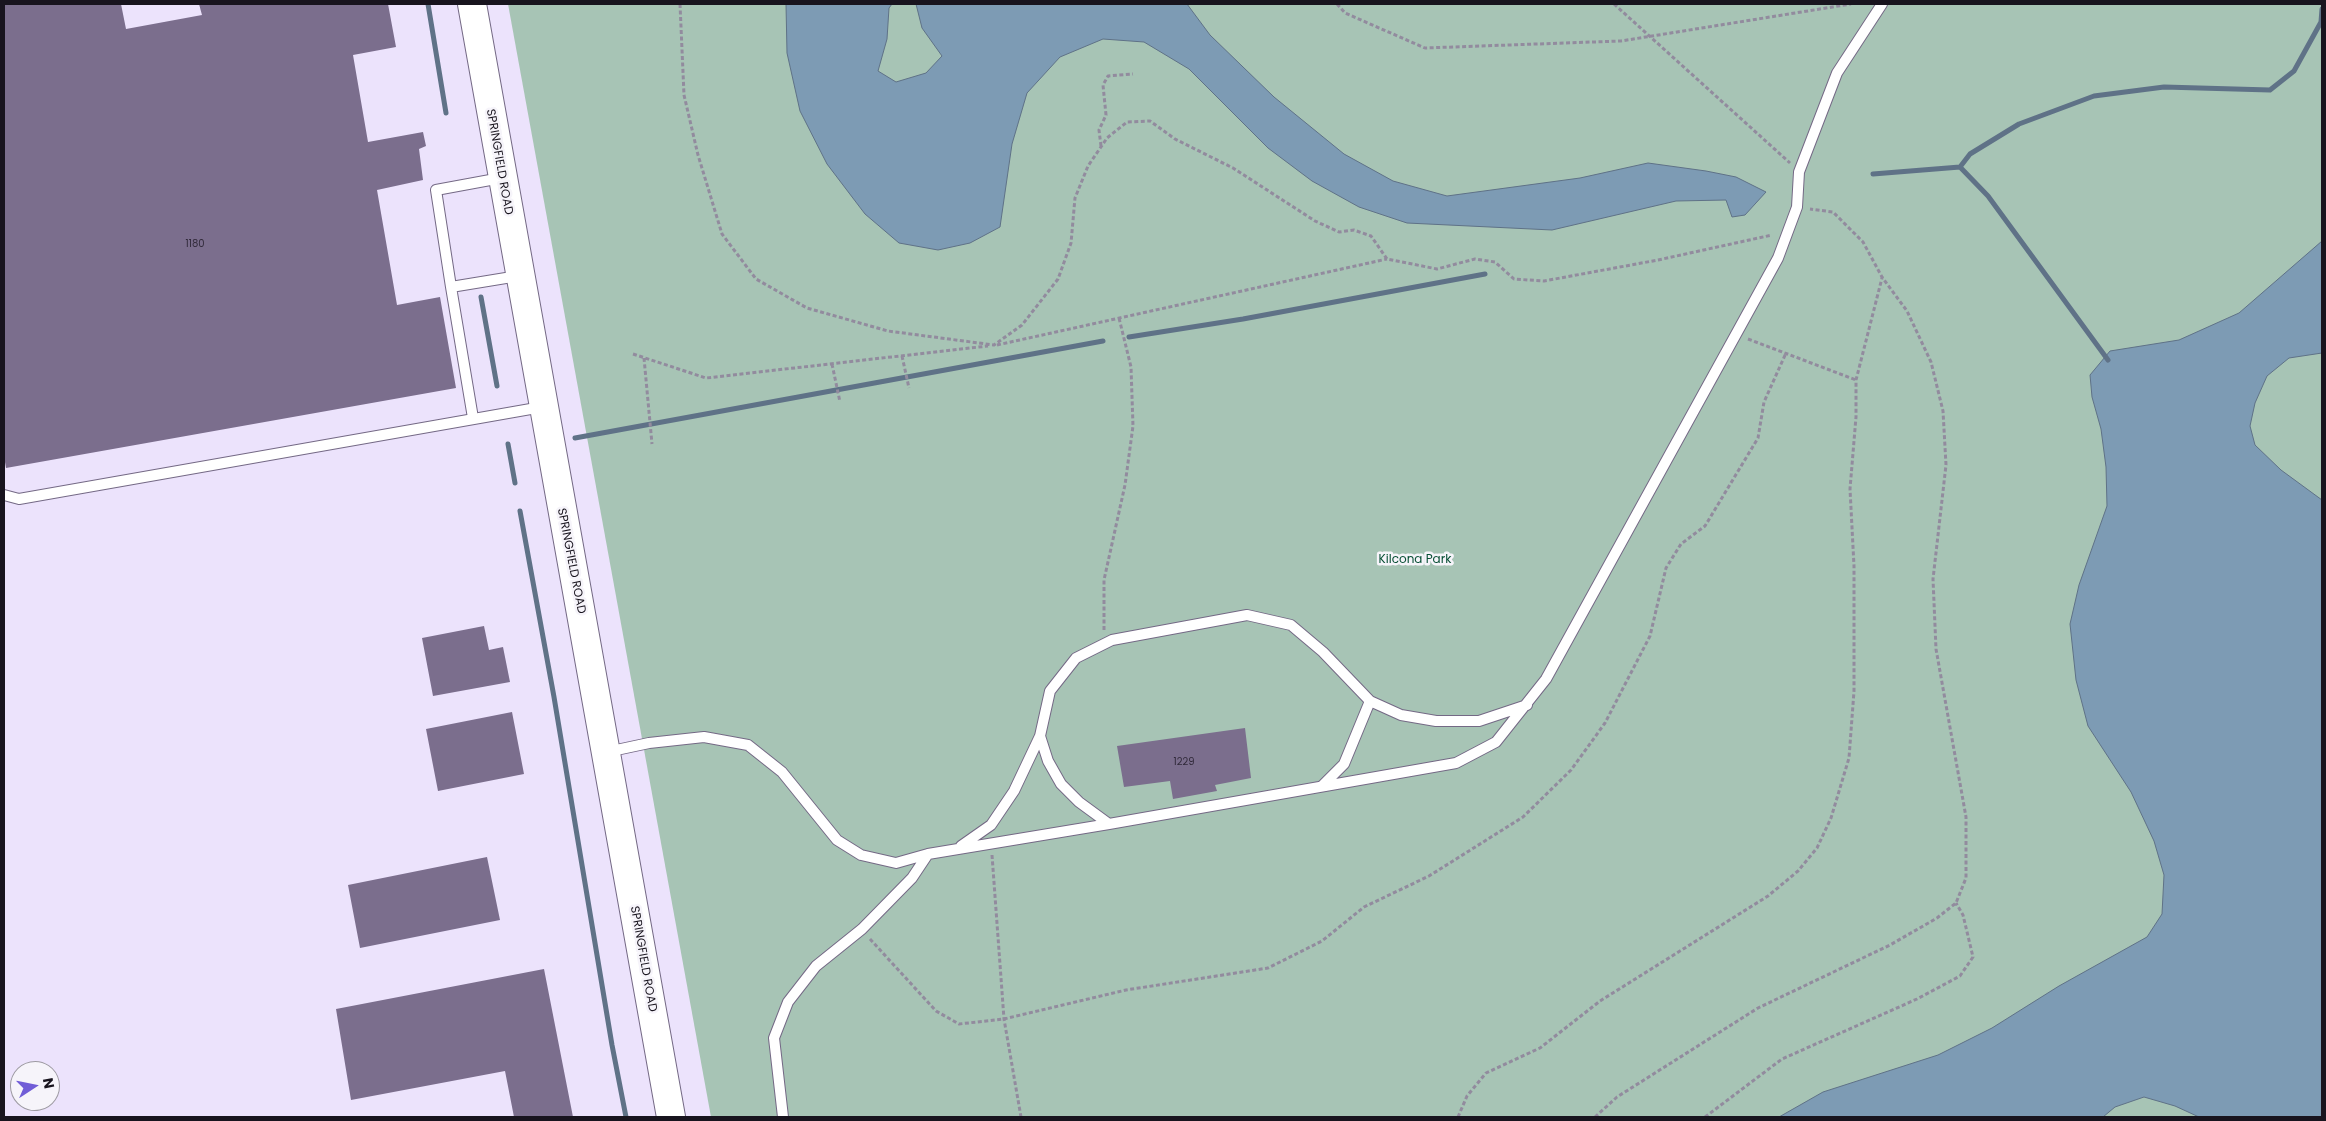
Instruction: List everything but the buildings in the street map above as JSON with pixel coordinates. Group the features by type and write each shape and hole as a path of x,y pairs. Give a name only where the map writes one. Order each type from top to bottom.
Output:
{"street":[{"name":"SPRINGFIELD ROAD","path":"472,4 542,407 671,1117"}],"lane":[{"path":"606,752 649,743 704,737 748,745 782,772 836,840 861,854 896,863 958,848 1456,764 1496,742 1527,706 1546,679 1778,258 1797,208 1799,172 1837,73 1882,4"},
{"path":"473,418 436,190 502,178"},
{"path":"451,287 519,276"},
{"path":"4,495 19,499 542,407"},
{"path":"958,848 991,825 1014,791 1040,736 1050,691 1076,658 1112,640 1248,615 1291,625 1323,652 1370,702 1401,716 1436,721 1479,721 1527,706"},
{"path":"1322,786 1344,764 1370,702"},
{"path":"1040,736 1048,761 1062,784 1079,802 1109,824"},
{"path":"784,1117 774,1038 788,1002 816,966 862,929 912,878 928,854"}],"path":[{"path":"680,4 684,95 698,155 722,234 756,279 807,308 888,331 994,345 1022,325 1058,279 1071,243 1075,198 1088,166 1107,138 1127,122 1150,122 1175,139 1233,168 1315,221 1339,232 1354,230 1371,236 1386,258"},
{"path":"1337,4 1345,13 1425,48 1621,41 1851,4"},
{"path":"1614,4 1799,172"},
{"path":"1101,147 1099,130 1106,115 1103,85 1108,76 1133,74"},
{"path":"1595,1117 1617,1097 1758,1008 1890,945 1937,918 1956,903 1966,878 1966,817 1936,649 1933,580 1946,466 1943,411 1931,362 1907,311 1882,277 1862,242 1833,212 1797,208"},
{"path":"633,354 706,378 994,345 1386,258 1437,269 1475,259 1495,262 1514,279 1544,281 1649,262 1788,231"},
{"path":"1458,1117 1466,1096 1486,1073 1540,1048 1600,1001 1768,896 1798,872 1817,848 1831,818 1849,758 1854,691 1854,566 1850,489 1856,417 1856,380 1882,277"},
{"path":"1104,644 1104,580 1125,485 1133,426 1131,367 1119,318"},
{"path":"1736,334 1856,380"},
{"path":"862,929 936,1011 960,1024 1004,1019 1126,990 1268,968 1322,941 1364,907 1429,876 1523,817 1571,770 1605,723 1650,636 1666,568 1680,544 1704,526 1758,438 1764,402 1786,354"},
{"path":"902,356 909,388"},
{"path":"644,358 652,444"},
{"path":"832,364 840,402"},
{"path":"991,843 1004,1019 1020,1117"},
{"path":"1705,1117 1782,1059 1917,999 1960,976 1974,957 1963,915 1956,903"}],"green space":[{"name":"Kilcona Park","path":"508,4 2322,4 2322,1117 711,1117"}],"water":[{"path":"786,4 892,4 889,8 887,39 878,71 896,82 926,73 942,56 922,28 916,4 1187,4 1210,35 1274,97 1344,154 1393,181 1447,196 1580,178 1648,163 1736,177 1766,192 1745,215 1732,217 1726,200 1676,201 1552,230 1407,223 1359,207 1312,181 1268,148 1189,69 1144,42 1103,39 1060,57 1027,93 1012,144 1000,227 970,243 938,250 899,243 865,214 827,164 800,111 787,53"},
{"path":"2322,241 2322,353 2289,358 2267,376 2255,403 2250,426 2255,445 2281,470 2322,500 2322,1117 2199,1117 2175,1106 2144,1097 2115,1107 2103,1117 1779,1117 1823,1092 1938,1055 1992,1028 2059,986 2147,937 2162,914 2164,875 2154,841 2131,792 2088,726 2076,680 2070,624 2079,585 2107,506 2106,467 2101,429 2092,397 2090,375 2110,351 2179,340 2239,313"}],"waterway":[{"path":"428,4 446,113"},
{"path":"1960,167 1970,154 2019,124 2094,96 2164,87 2270,90 2294,71 2321,22 2322,9"},
{"path":"1873,174 1960,167 1988,196 2108,360"},
{"path":"1129,337 1243,319 1485,274"},
{"path":"481,297 497,386"},
{"path":"575,438 1103,341"},
{"path":"508,444 515,483"},
{"path":"520,511 626,1117"}]}
